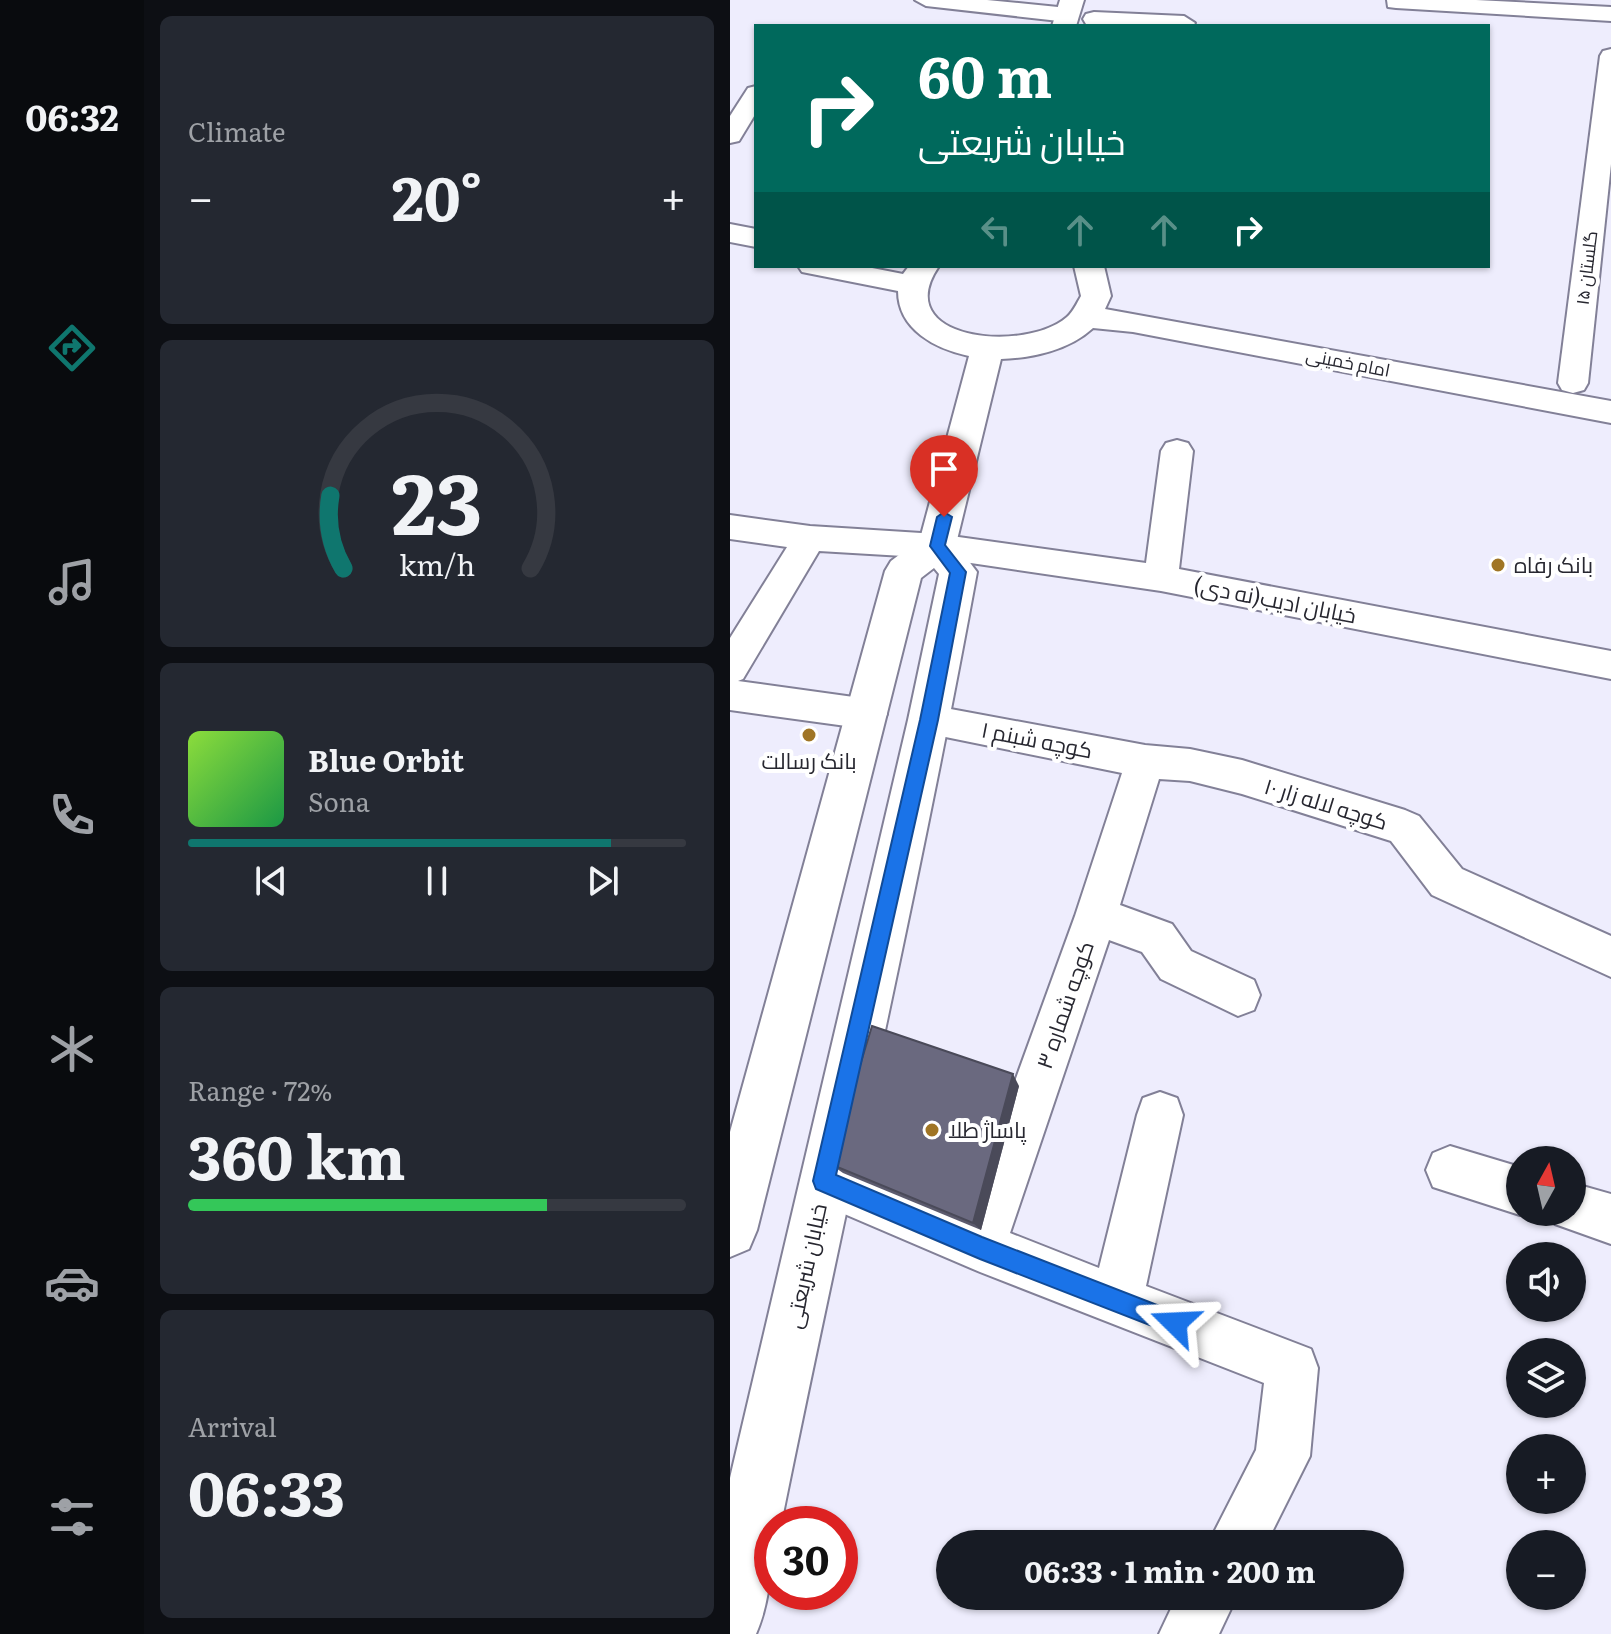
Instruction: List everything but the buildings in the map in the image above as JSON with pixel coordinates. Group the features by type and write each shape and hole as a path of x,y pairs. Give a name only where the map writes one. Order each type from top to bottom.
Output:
{"main road":[{"path":"730,233 754,238"},
{"path":"730,252 754,257"},
{"path":"834,268 919,276 912,296 928,327 958,343 987,349 1001,350 1042,343 1071,330 1090,292"},
{"name":"امام خمینی","path":"1090,292 1144,307 1611,390"},
{"name":"امام خمینی","path":"1090,292 1133,322 1611,412"},
{"path":"730,1230 904,571 937,546 987,349"},
{"name":"خیابان شریعتی","path":"730,1619 824,1181 929,720 958,572 937,546"}],"street":[{"path":"926,0 1068,14"},
{"path":"1391,24 1396,1 1611,14"},
{"path":"1095,15 1184,23"},
{"name":"گلستان ۱۵","path":"1573,383 1611,56"},
{"path":"730,136 754,96"},
{"path":"1161,578 1177,451"},
{"name":"خیابان ادیب(نه دی)","path":"730,527 810,538 937,546 1161,578 1611,665"},
{"path":"730,669 810,538"},
{"path":"730,695 868,714"},
{"name":"کوچه شبنم ۱","path":"929,720 1145,761"},
{"name":"کوچه شماره ۳","path":"980,1247 1096,916 1145,761"},
{"name":"کوچه لاله زار ۱۰","path":"1145,761 1190,765 1242,777 1405,828 1447,882 1611,957"},
{"path":"1096,916 1157,938 1176,965 1238,995"},
{"path":"1117,1300 1160,1115"},
{"path":"1450,1170 1506,1187"},
{"path":"824,1181 980,1247 1292,1368 1283,1456 1243,1530"},
{"path":"1586,1211 1611,1219"},
{"path":"1188,1634 1201,1610"}],"place":[{"name":"بانک رفاه","path":"1498,565"},
{"name":"بانک رسالت","path":"809,735"},
{"name":"پاساژ طلا","path":"932,1130"}],"route":[{"path":"944,517 937,546 958,572 929,720 824,1181 980,1247 1175,1323"}]}
